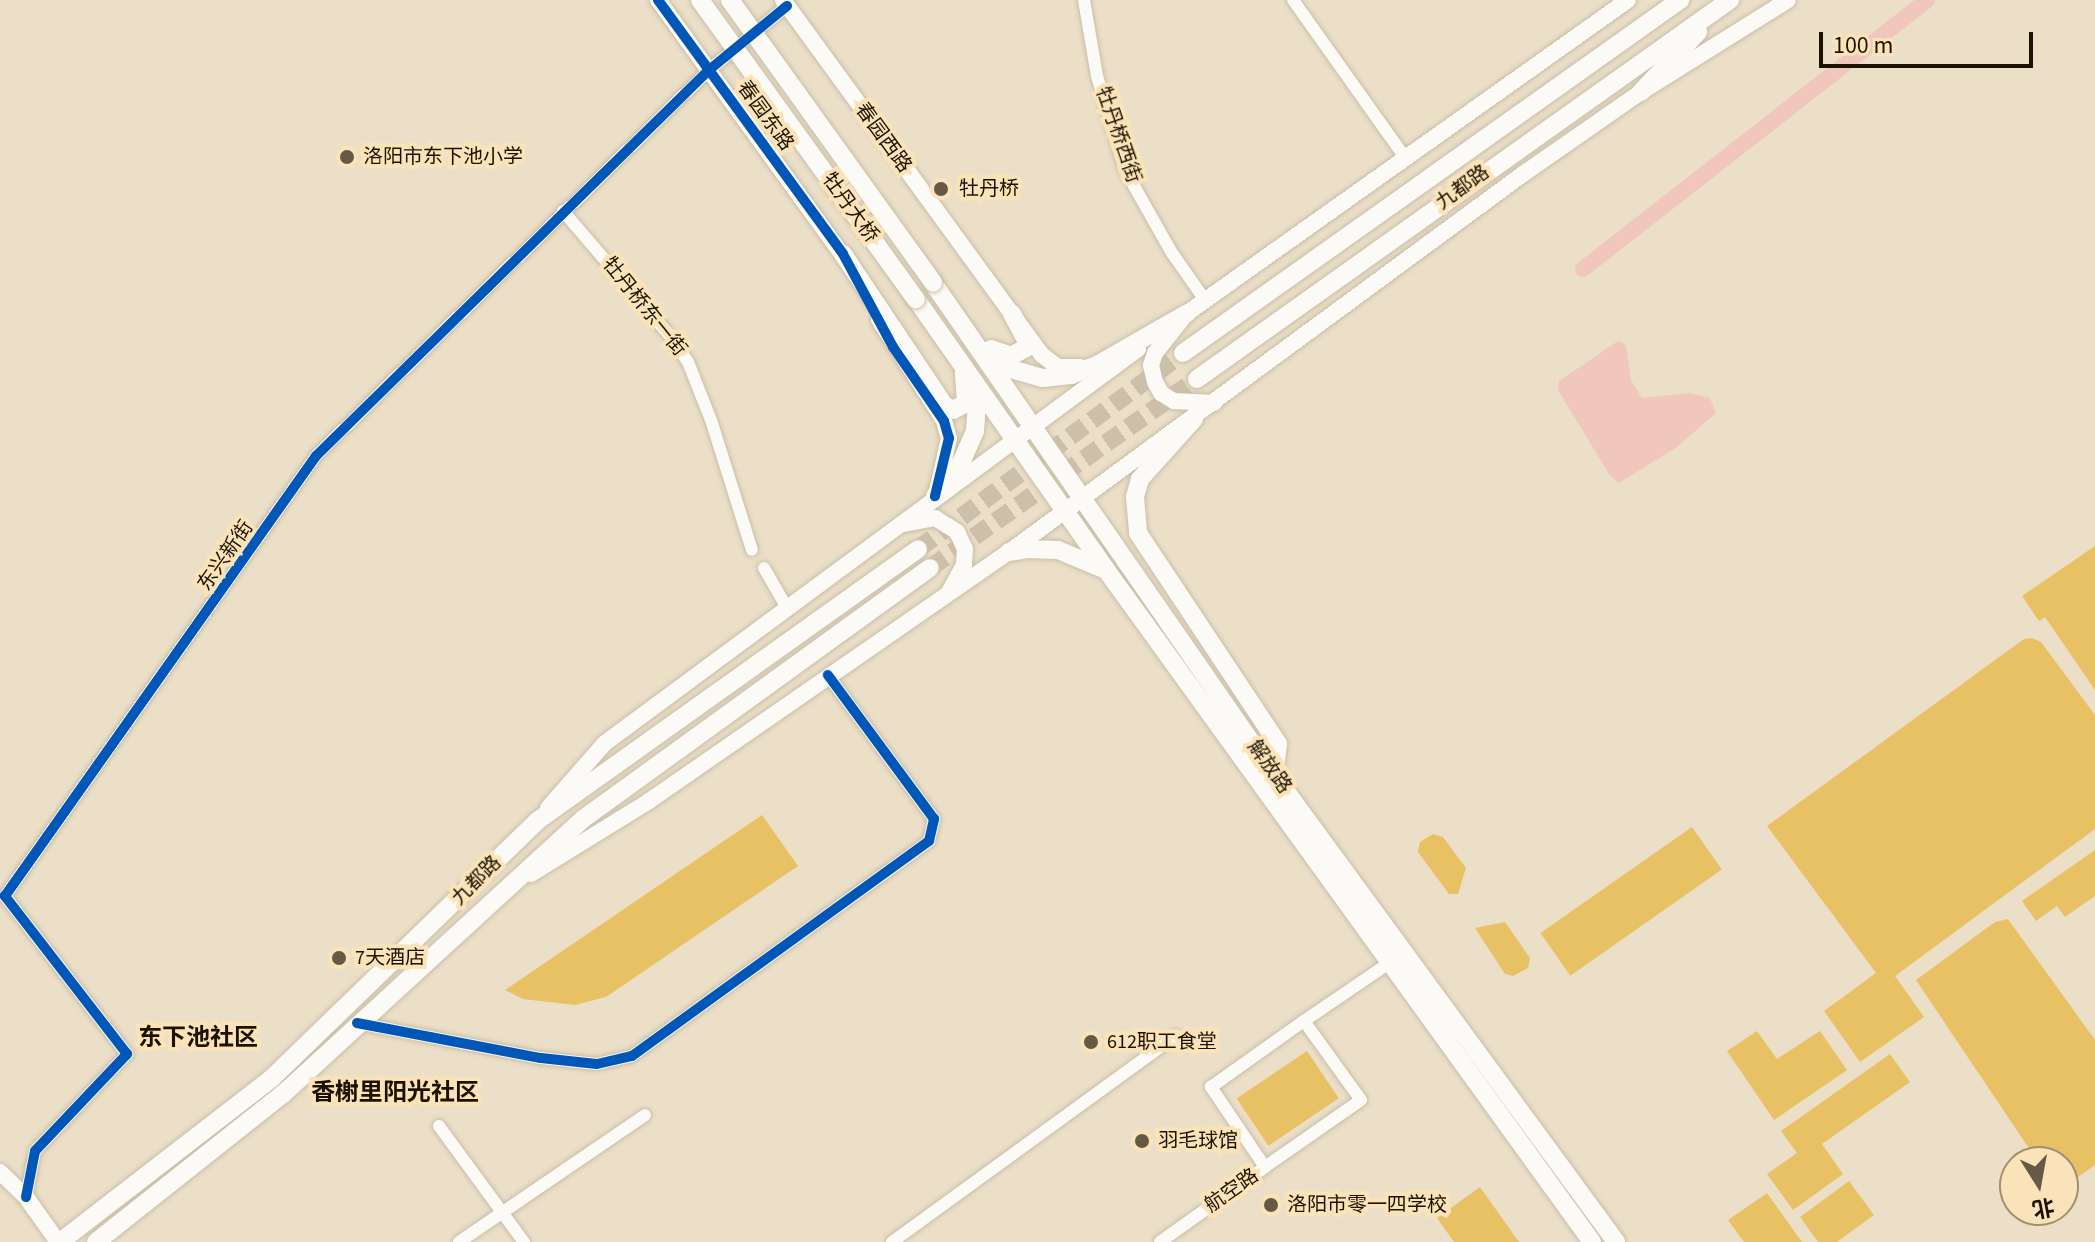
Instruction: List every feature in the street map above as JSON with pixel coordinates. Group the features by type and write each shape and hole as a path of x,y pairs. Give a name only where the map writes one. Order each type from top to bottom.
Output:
{"main road":[{"name":"春园东路","path":"658,0 843,254 893,347 944,421 949,438 935,496"},
{"name":"牡丹大桥","path":"700,0 916,299"},
{"name":"牡丹大桥","path":"730,0 933,283"},
{"path":"537,821 605,743 935,496 1628,0"},
{"name":"九都路","path":"1183,353 1680,0"},
{"path":"503,892 649,801 1009,552 1194,419 1523,174 1641,92 1788,0"},
{"path":"1641,92 1730,1"},
{"name":"九都路","path":"1197,379 1730,1"},
{"name":"春园西路","path":"785,3 1042,355 1058,367 1097,365"},
{"path":"843,254 944,405 953,410 966,403 968,395 963,365"},
{"name":"解放路","path":"933,283 1274,775 1616,1242"},
{"name":"解放路","path":"916,299 1107,571 1592,1242"},
{"path":"976,341 998,353 1020,354 1026,348 1026,340 1012,314"},
{"path":"1186,314 1155,353 1151,365 1155,382 1161,393 1174,401 1214,403"},
{"path":"976,341 1011,369 1043,378 1071,375 1097,365 1186,314"},
{"path":"935,496 960,465 975,431 977,402 963,365"},
{"path":"1194,419 1140,479 1135,497 1138,533 1278,744 1274,775"},
{"path":"900,525 935,518 957,532 965,549 964,565 947,594"},
{"name":"九都路","path":"59,1242 272,1078 537,821 918,549"},
{"path":"1009,552 1058,550 1107,571"},
{"name":"九都路","path":"96,1242 283,1094 583,819 930,568"},
{"path":"0,1172 26,1197 59,1242"}],"street":[{"name":"牡丹桥西街","path":"1084,0 1097,76 1125,170 1172,253 1205,300"},
{"path":"1293,0 1406,159"},
{"name":"东兴新街","path":"26,1197 35,1151 127,1054 5,896 316,456 513,266 563,211 709,70 785,3"},
{"name":"牡丹桥东一街","path":"563,211 671,337 688,362 711,420 752,550"},
{"path":"764,568 787,608"},
{"path":"357,1023 541,1058 597,1064 632,1056 929,841 934,819 828,675"},
{"path":"1265,1167 1211,1087 1389,963"},
{"name":"航空路","path":"1160,1242 1361,1100 1304,1021"},
{"path":"892,1242 1176,1036"},
{"path":"459,1242 645,1115"},
{"path":"439,1126 524,1242"}],"shaded area":[{"path":"1618,341 1626,345 1631,380 1642,398 1690,393 1710,398 1716,413 1677,447 1619,483 1609,474 1558,390 1559,381"},
{"path":"2095,546 2095,690 2045,617 2039,621 2022,596"},
{"path":"2024,639 2041,642 2095,715 2095,829 1895,976 1924,1017 1860,1062 1824,1011 1876,973 1767,826"},
{"path":"762,815 798,866 606,997 575,1005 523,999 505,990"},
{"path":"1692,827 1722,870 1570,976 1540,933"},
{"path":"1433,834 1443,837 1466,868 1458,894 1449,894 1418,852 1420,842"},
{"path":"2095,850 2095,896 2065,917 2057,906 2036,921 2022,901"},
{"path":"2008,919 2095,1040 2095,1165 2079,1176 2079,1146 2027,1146 1916,980 1995,922"},
{"path":"1505,922 1530,958 1528,968 1513,976 1505,974 1475,928"},
{"path":"1757,1031 1777,1059 1820,1031 1847,1070 1774,1120 1727,1051"},
{"path":"1307,1051 1339,1098 1268,1146 1237,1099"},
{"path":"1890,1054 1910,1082 1822,1144 1843,1174 1793,1210 1767,1174 1797,1153 1781,1131"},
{"path":"1849,1181 1874,1215 1837,1242 1818,1242 1800,1217"},
{"path":"1480,1187 1519,1242 1454,1242 1437,1218"},
{"path":"1767,1193 1802,1242 1744,1242 1728,1220"}],"waterway":[{"path":"1583,269 1927,0"}],"tunnel":[{"path":"918,549 1183,353"},
{"path":"930,568 1197,379"}],"cycle path":[{"path":"658,0 843,254 893,347 944,421 949,438 935,496"},
{"path":"26,1197 35,1151 127,1054 5,896 316,456 709,70 787,6"},
{"path":"357,1023 541,1058 597,1064 632,1056 929,841 934,819 828,675"}],"place":[{"name":"洛阳市东下池小学","path":"347,157"},
{"name":"牡丹桥","path":"941,189"},
{"name":"7天酒店","path":"339,958"},
{"name":"612职工食堂","path":"1091,1042"},
{"name":"羽毛球馆","path":"1142,1141"},
{"name":"洛阳市零一四学校","path":"1271,1205"}],"district":[{"name":"东下池社区","path":"198,1038"},
{"name":"香榭里阳光社区","path":"395,1093"}]}
